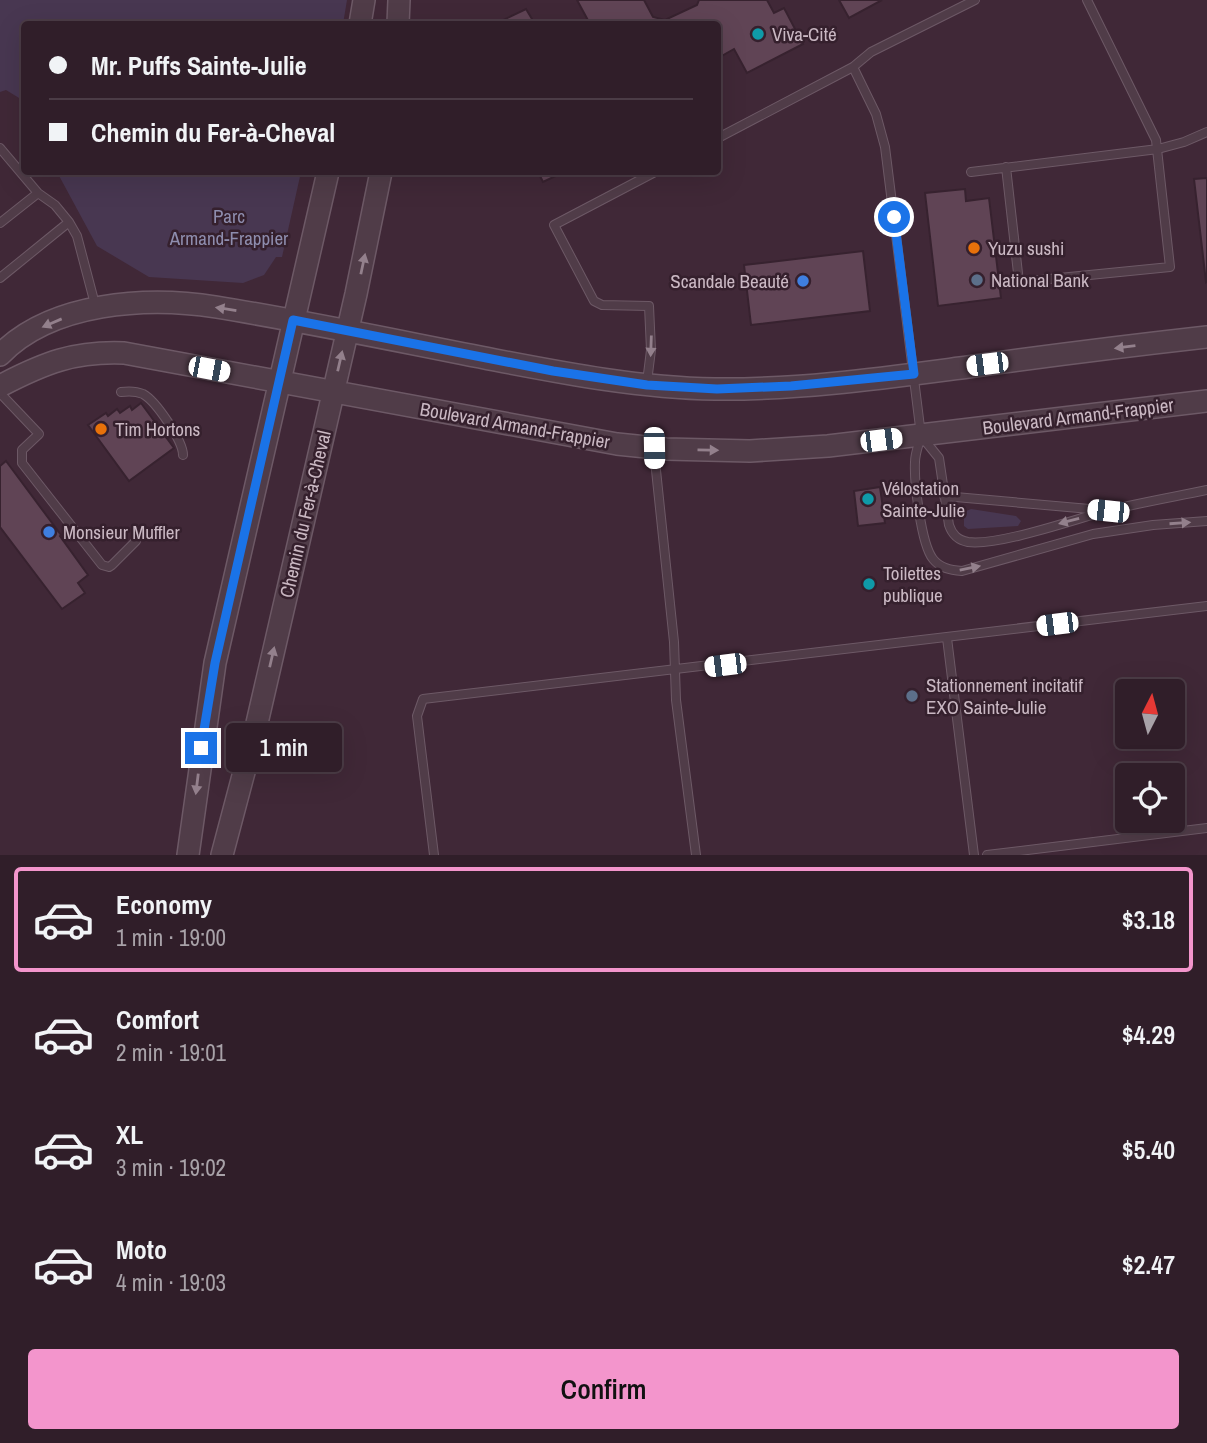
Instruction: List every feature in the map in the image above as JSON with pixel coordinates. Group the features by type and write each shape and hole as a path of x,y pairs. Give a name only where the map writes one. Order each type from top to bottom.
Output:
{"street":[{"path":"360,21 364,0"},
{"path":"398,0 398,21"},
{"path":"188,855 211,687 327,175"},
{"name":"Chemin du Fer-à-Cheval","path":"222,855 257,723 380,175"},
{"path":"0,355 19,338 96,308 134,302 170,301 293,320 553,371 647,385 717,389 791,386 914,374 1207,337"},
{"name":"Boulevard Armand-Frappier","path":"0,386 57,359 114,353 145,356 600,442 654,448 782,450 1207,401"}],"lane":[{"path":"721,136 853,66 871,52 975,0"},
{"path":"1006,167 1019,282 1170,267 1158,149 1153,130 1087,0"},
{"path":"853,66 876,114 883,138 914,374 920,435 915,461 925,542 932,558 945,568 962,571 1093,534 1153,525 1207,521"},
{"path":"971,172 1158,149 1207,132"},
{"path":"0,148 21,173"},
{"path":"23,175 38,193 55,205 77,236 96,308"},
{"path":"647,385 651,350 649,306 602,305 594,301 554,225 649,175"},
{"path":"0,223 38,193"},
{"path":"0,278 69,222"},
{"path":"121,392 135,392 150,400 181,443 183,455"},
{"path":"0,393 39,434 22,450 22,463 102,565 112,565 136,541"},
{"path":"920,435 939,458 952,533 958,539 971,542 1020,534 1108,511 1207,490"},
{"path":"654,448 676,700 696,855"},
{"path":"944,496 1108,511"},
{"path":"434,855 417,716 423,699 1207,606"},
{"path":"947,638 974,855"},
{"path":"987,855 1207,828"}],"green space":[{"path":"0,0 347,0 344,21 21,21 21,99 6,90 0,92"},
{"name":"Parc Armand-Frappier","path":"59,175 300,175 282,257 276,257 264,275 243,283 149,277 97,246"},
{"path":"971,509 1016,516 1021,521 1018,526 968,529 964,526 964,512"}],"building":[{"name":"Viva-Cité","path":"577,0 644,0 653,17 665,20 697,5 699,0 767,0 774,13 784,8 803,44 747,73 734,49 721,56 721,21 588,21"},
{"path":"839,0 882,0 849,18"},
{"path":"526,9 533,21 501,21"},
{"path":"540,175 558,175 543,182"},
{"path":"1207,178 1207,281 1206,282 1194,179"},
{"path":"965,189 966,201 989,198 1001,298 938,306 925,193"},
{"path":"863,251 870,311 751,325 744,265"},
{"path":"141,403 174,448 129,481 88,425 106,413 108,416 117,409 120,413 130,406 132,410"},
{"path":"6,461 88,575 78,583 85,593 62,609 0,527 0,466"},
{"name":"Vélostation Sainte-Julie","path":"880,487 885,523 858,526 854,491"}],"place":[{"name":"Viva-Cité","path":"758,34"},
{"name":"Yuzu sushi","path":"974,248"},
{"name":"National Bank","path":"977,280"},
{"name":"Scandale Beauté","path":"803,281"},
{"name":"Tim Hortons","path":"101,429"},
{"name":"Vélostation Sainte-Julie","path":"868,499"},
{"name":"Monsieur Muffler","path":"49,532"},
{"name":"Toilettes publique","path":"869,584"},
{"name":"Stationnement incitatif EXO Sainte-Julie","path":"912,696"}],"route":[{"path":"201,748 215,663 293,320 553,371 647,385 717,389 791,386 914,374 894,217"}]}
